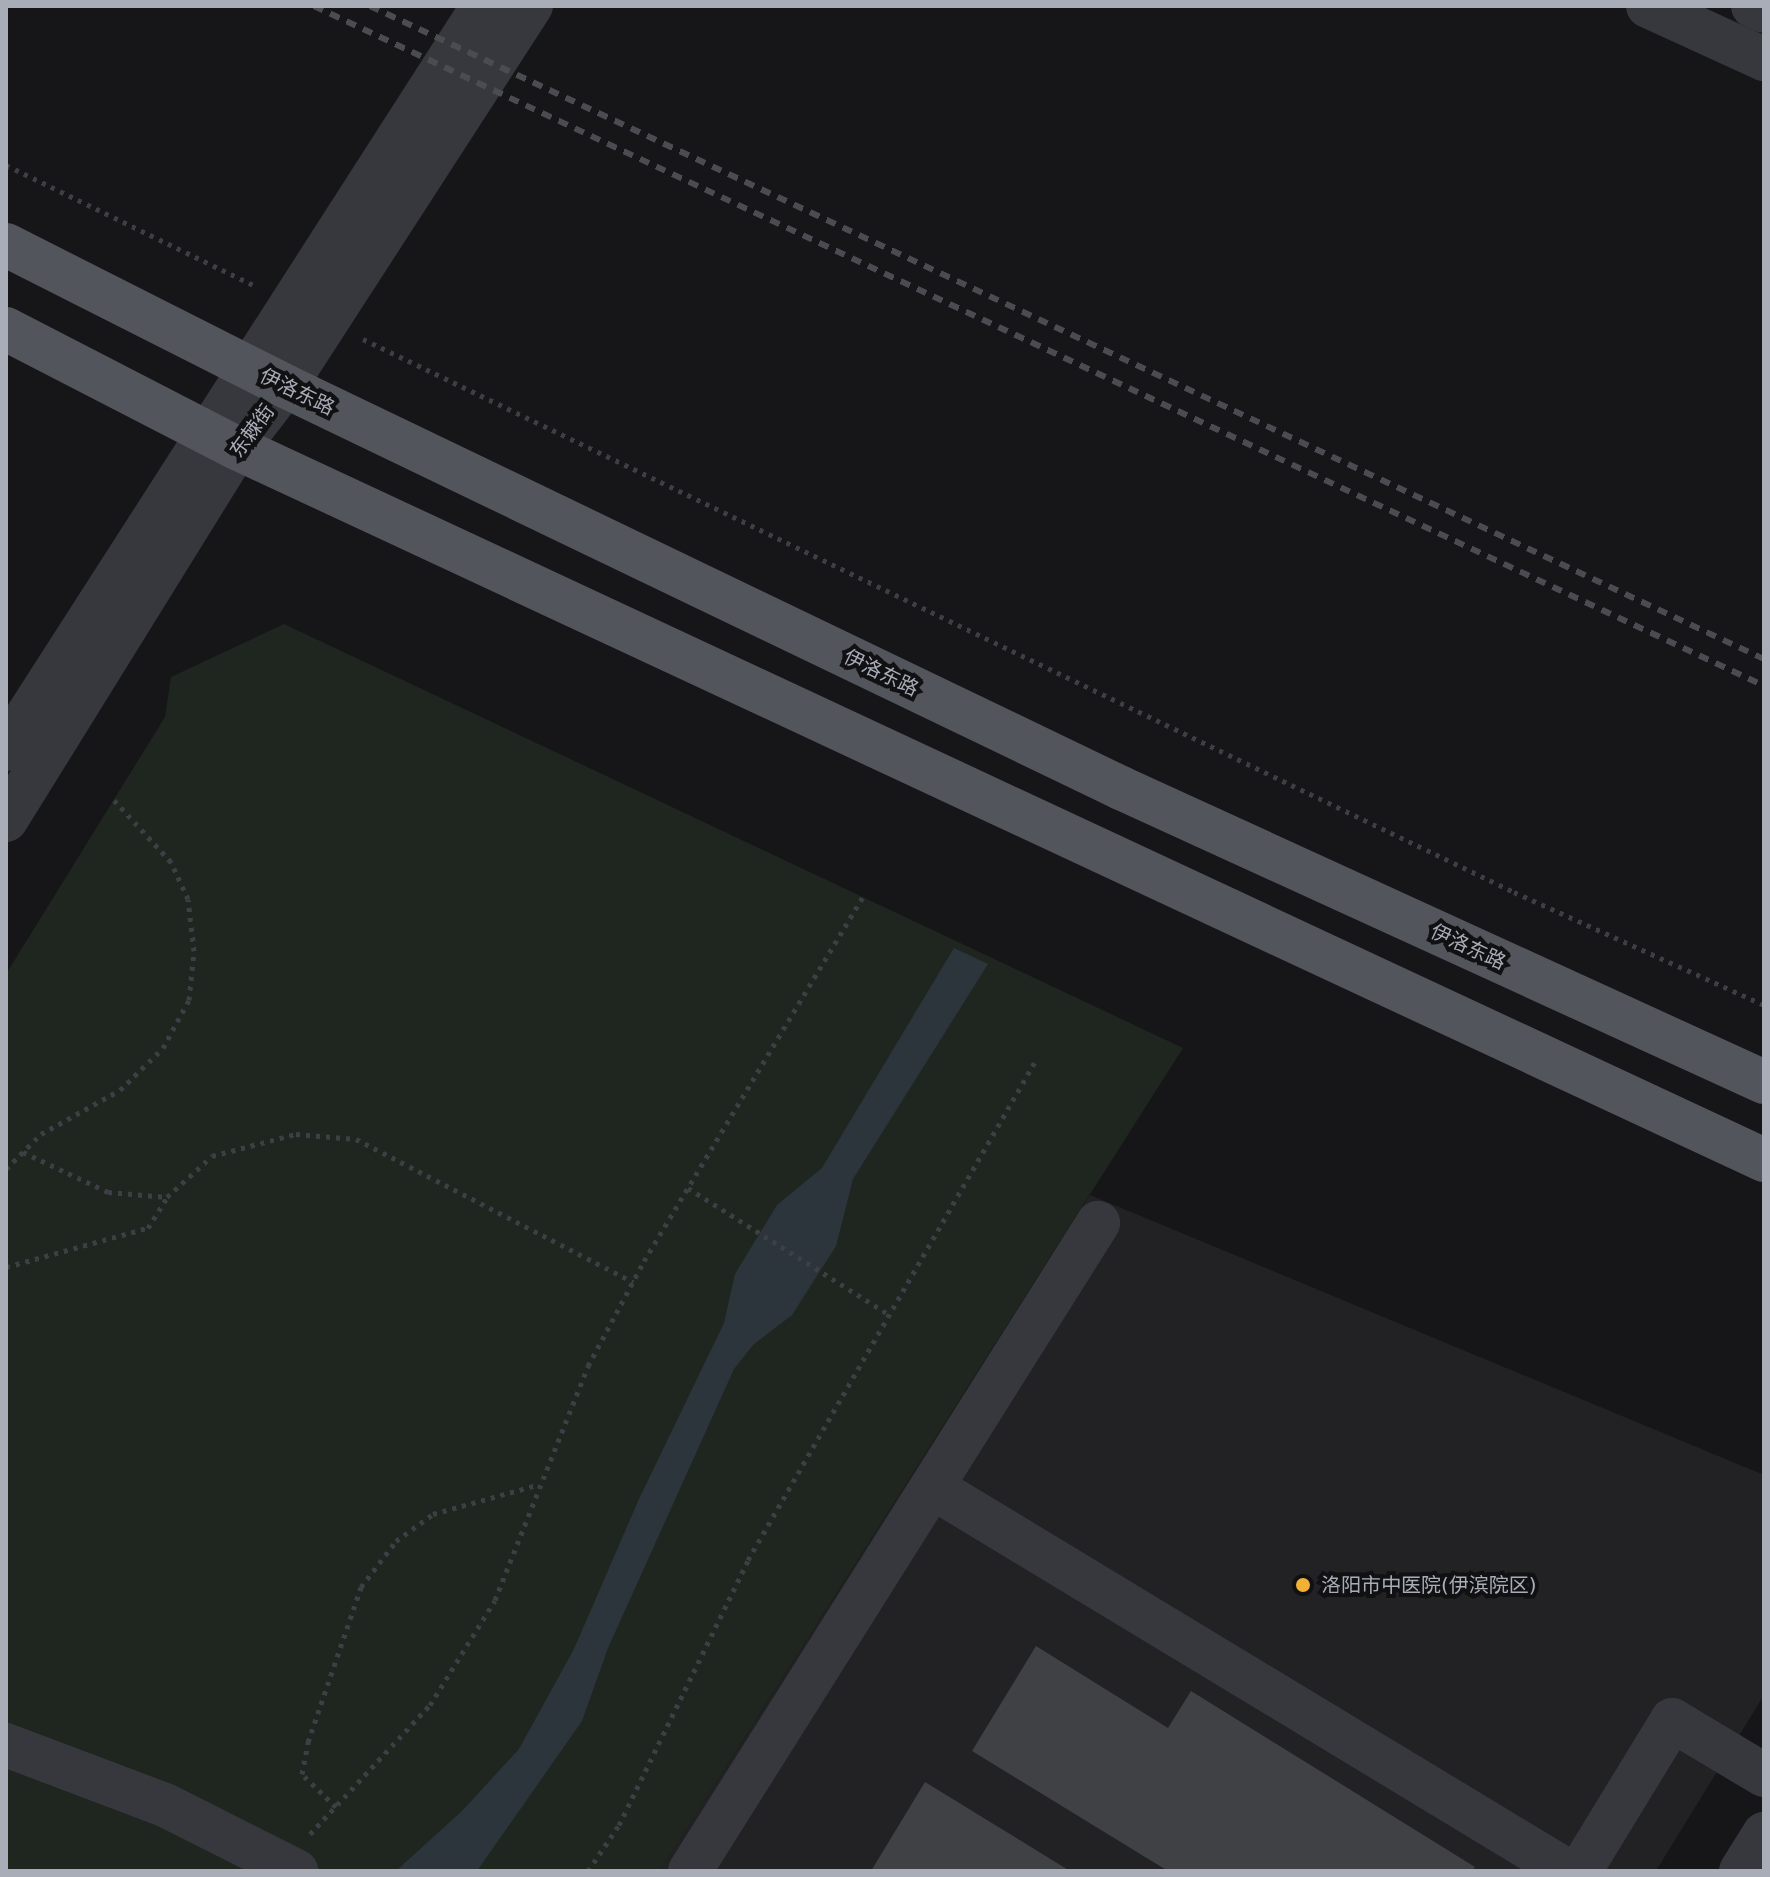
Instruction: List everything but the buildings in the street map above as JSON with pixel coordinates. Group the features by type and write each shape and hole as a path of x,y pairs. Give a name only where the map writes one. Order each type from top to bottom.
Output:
{"main road":[{"name":"伊洛东路","path":"6,245 268,378 1121,788 1764,1082"},
{"path":"6,329 221,440 1764,1160"}],"street":[{"name":"东棘街","path":"310,313 483,6"},
{"name":"东棘街","path":"6,749 221,440 268,378 310,313 531,6"},
{"path":"1648,6 1764,59"},
{"path":"1753,6 1764,11"},
{"name":"东棘街","path":"6,820 221,440"},
{"path":"690,1871 1098,1223"},
{"path":"932,1487 1567,1871"},
{"path":"1580,1871 1672,1720 1764,1775"},
{"path":"6,1745 165,1805 289,1867"},
{"path":"1741,1871 1764,1834"}],"path":[{"path":"6,165 1514,892 1764,1005"},
{"path":"6,1169 41,1134 120,1090 163,1048 189,1000 194,951 188,899 171,862 114,800"},
{"path":"289,1867 336,1807 430,1705 495,1600 538,1485 588,1366 688,1188 863,897"},
{"path":"588,1871 619,1825 748,1560 1036,1060"},
{"path":"6,1267 148,1228 167,1197 212,1156 296,1134 356,1139 633,1282"},
{"path":"23,1152 108,1192 167,1197"},
{"path":"688,1188 888,1314"},
{"path":"336,1807 302,1774 308,1742 361,1587 396,1541 433,1514 538,1485"}],"shaded area":[{"path":"284,624 1183,1048 660,1871 6,1871 6,974 165,717 171,677"},
{"path":"954,948 988,964 853,1179 836,1246 792,1315 753,1345 734,1369 608,1648 582,1721 477,1871 396,1871 462,1811 519,1749 574,1649 639,1499 724,1323 735,1274 777,1205 822,1168"},
{"name":"洛阳市中医院(伊滨院区)","path":"1090,1195 1764,1475 1764,1695 1656,1871 660,1871"}],"railway":[{"path":"314,6 1764,686"},
{"path":"370,6 1764,659"}],"place":[{"name":"洛阳市中医院(伊滨院区)","path":"1303,1585"}]}
